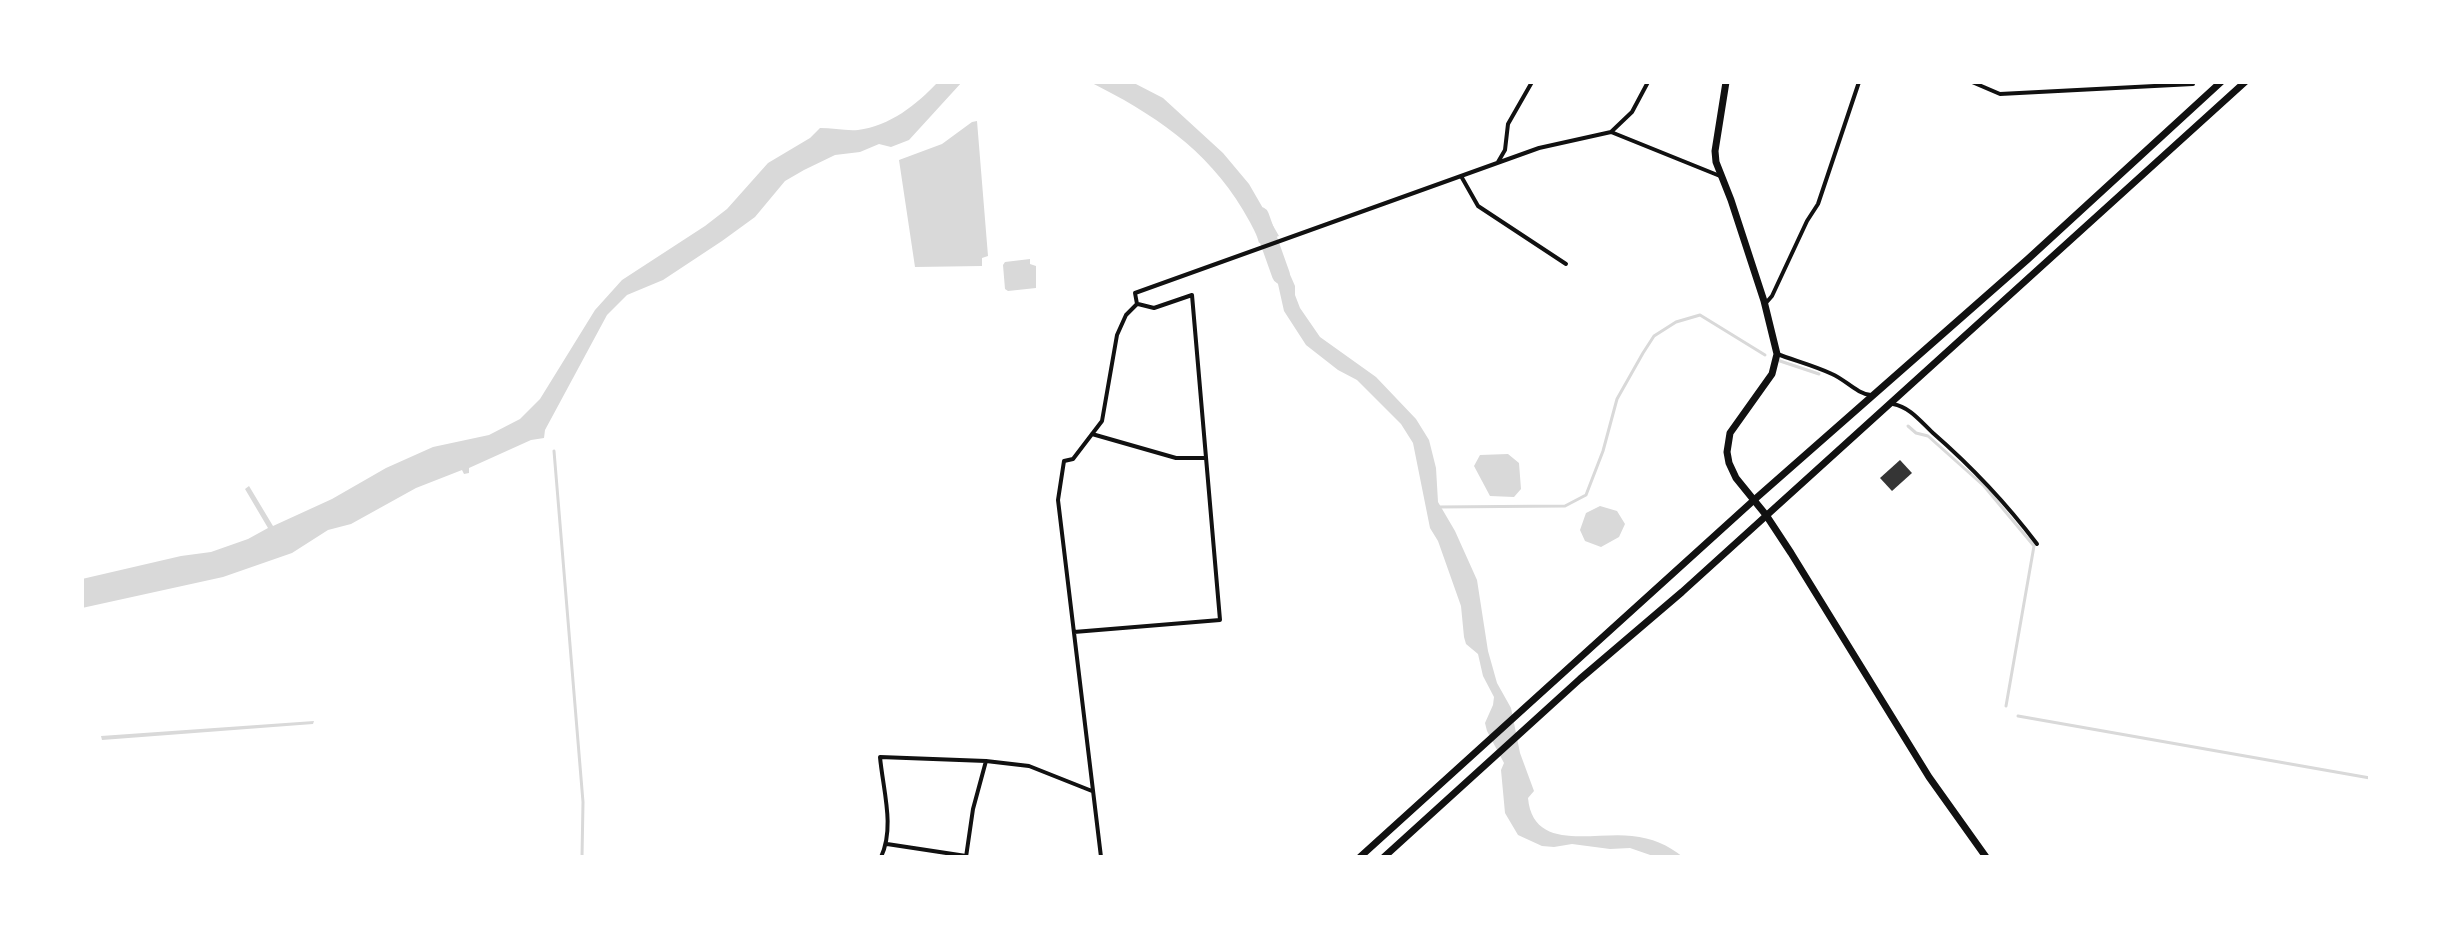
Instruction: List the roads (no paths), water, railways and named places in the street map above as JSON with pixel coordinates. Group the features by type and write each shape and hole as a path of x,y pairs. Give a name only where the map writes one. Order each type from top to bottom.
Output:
{"main road":[{"path":"1726,82 1715,151 1720,176 1731,200 1765,304 1777,354 1772,374 1738,420 1727,442 1731,468 1766,515 1929,777 1986,857"},
{"path":"1360,857 2221,82"},
{"path":"1384,857 2245,82"}],"street":[{"path":"1497,165 1505,150 1508,124 1532,82"},
{"path":"1611,132 1632,112 1648,82"},
{"path":"1765,304 1772,296 1818,204 1859,82"},
{"path":"1972,82 2000,94 2193,84"},
{"path":"1137,304 1135,293 1539,148 1596,133 1611,132 1720,176"},
{"path":"1461,176 1478,206 1566,264"},
{"path":"1074,632 1220,620 1192,295 1154,308 1137,304"},
{"path":"1101,857 1058,500 1064,461 1073,459 1102,421 1117,335 1126,315 1137,304"},
{"path":"1777,354 1828,372 1862,394 1871,395"},
{"path":"1891,403 1908,410 1975,470 2037,544"},
{"path":"1092,434 1176,458 1206,458"},
{"path":"881,857 887,844 889,825 880,757 1029,766 1093,791"},
{"path":"887,844 966,856 973,809 986,761"}],"waterway":[{"path":"1260,216 1281,275"},
{"path":"1438,507 1565,506 1586,495 1603,451 1617,399 1654,336 1676,322 1700,315 1765,355"},
{"path":"1780,361 1819,374"},
{"path":"1908,426 1916,433 1928,436 1984,486 2034,546 2006,706"},
{"path":"554,451 583,802 582,857"},
{"path":"2018,716 2370,778"}]}
